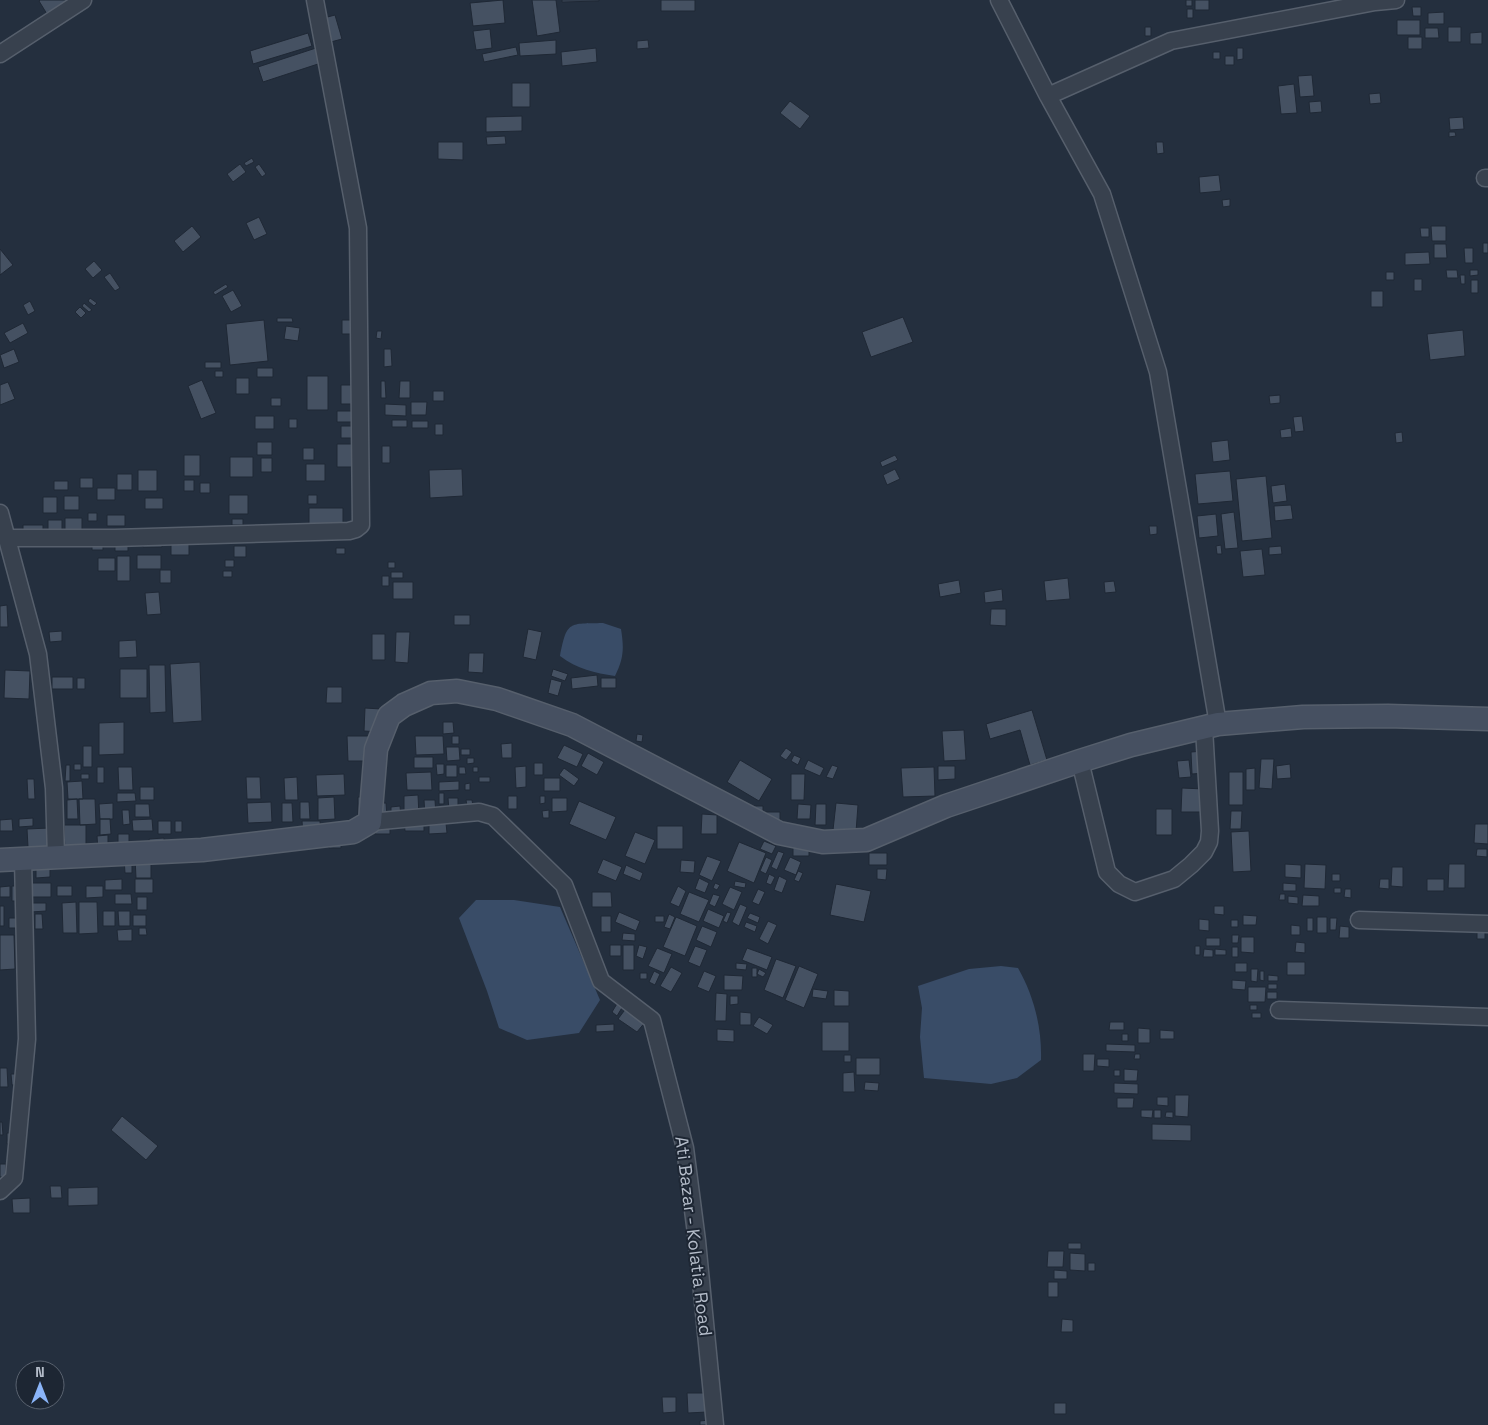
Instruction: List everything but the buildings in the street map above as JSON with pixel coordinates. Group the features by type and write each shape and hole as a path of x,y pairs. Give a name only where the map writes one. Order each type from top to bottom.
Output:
{"main road":[{"path":"0,860 202,850 353,832 370,822 376,749 389,716 404,705 431,693 440,692 458,691 497,699 572,725 779,833 823,842 866,840 946,806 1130,744 1211,726 1303,717 1388,716 1488,719"}],"street":[{"path":"0,54 83,0"},
{"path":"8,538 115,538 339,532 356,529 361,525 358,228 315,0"},
{"path":"999,0 1048,96 1102,194 1158,372 1211,726 1210,831 1209,842 1204,852 1191,866 1174,879 1135,892 1119,884 1107,872 1080,761"},
{"path":"1048,96 1171,41 1376,2 1396,0"},
{"path":"0,513 38,654 54,788 56,857"},
{"name":"Ati Bazar - Kolatia Road","path":"370,822 479,812 493,816 564,885 601,981 652,1020 685,1148 697,1241 715,1425"},
{"path":"0,1190 14,1178 27,1039 23,859"},
{"path":"1359,920 1488,924"},
{"path":"1279,1010 1488,1017"}],"water":[{"path":"603,623 621,629 622,653 615,676 586,670 560,656 565,636 571,626 576,624"},
{"path":"476,900 514,900 560,907 600,1000 579,1033 527,1040 499,1028 459,918"},
{"path":"1001,966 1018,968 1024,979 1036,1012 1041,1060 1017,1078 991,1084 924,1078 920,1037 922,1008 918,986 969,969"}]}
